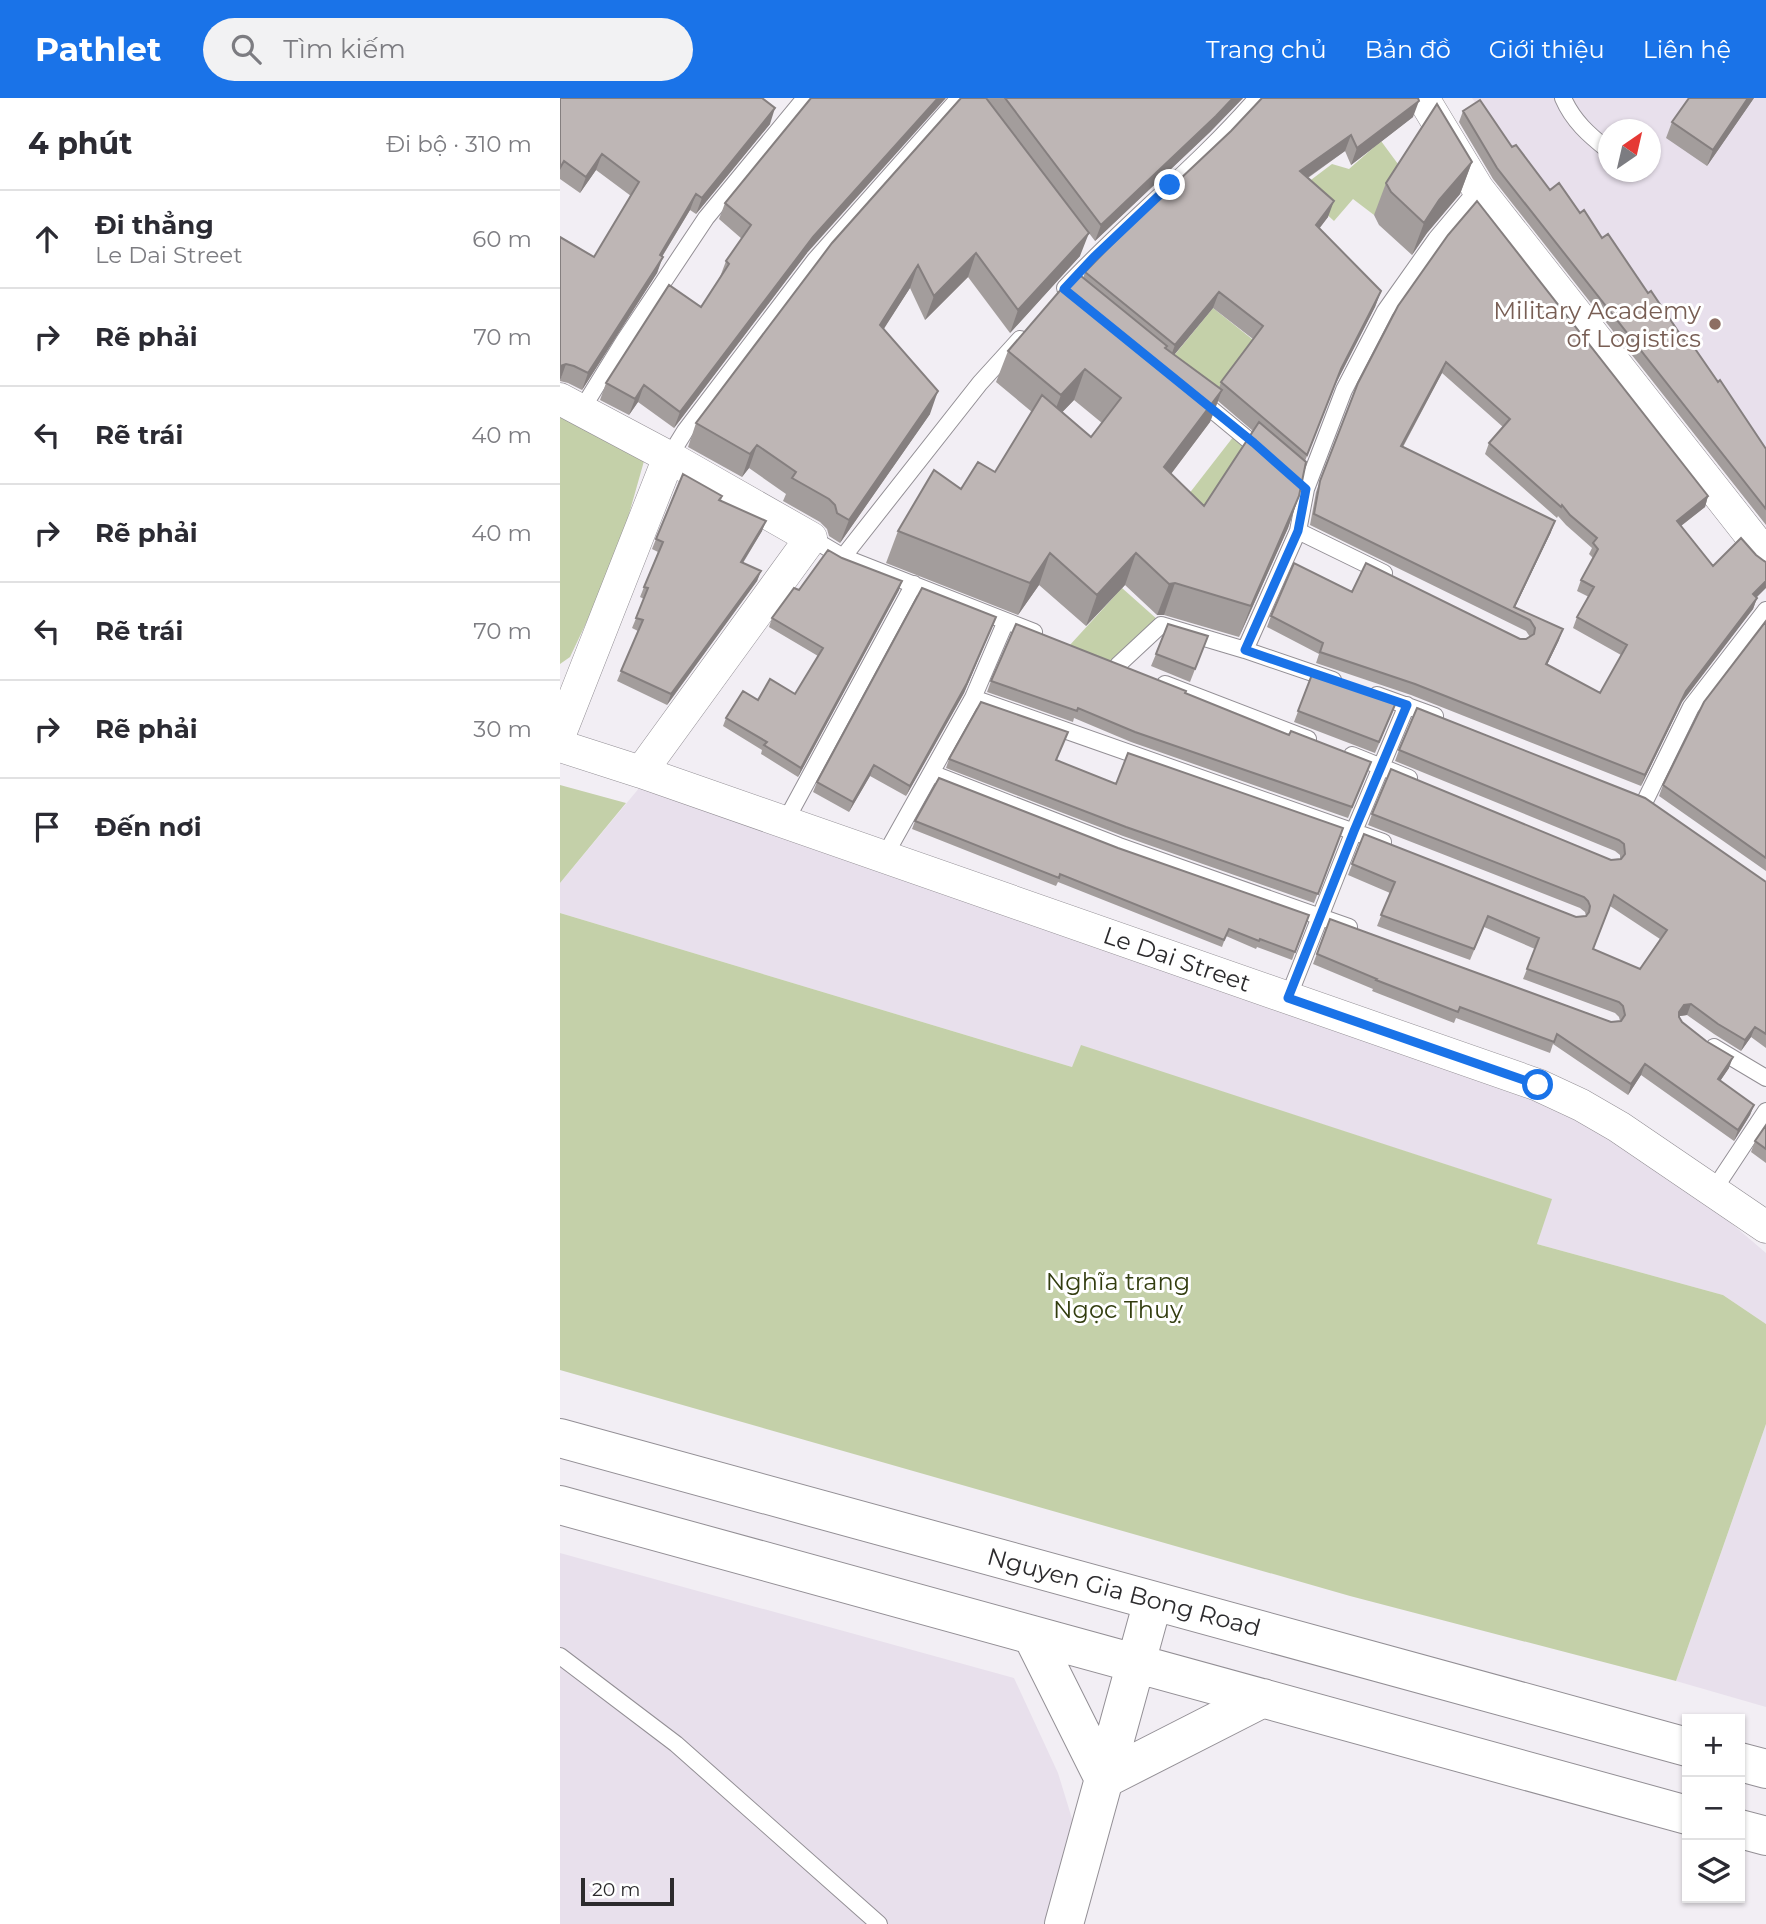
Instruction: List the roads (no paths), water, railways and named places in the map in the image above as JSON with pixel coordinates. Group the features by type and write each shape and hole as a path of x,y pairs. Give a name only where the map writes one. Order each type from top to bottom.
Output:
{"main road":[{"name":"Nguyen Gia Bong Road","path":"560,1438 1682,1746"},
{"path":"560,1505 1682,1814"},
{"path":"1064,1924 1153,1601"},
{"path":"1032,1635 1104,1779"},
{"path":"1104,1779 1263,1698"},
{"path":"1745,1763 1766,1769"},
{"path":"1745,1830 1766,1836"}],"street":[{"path":"1423,98 1478,189 1766,555"},
{"path":"571,404 811,538 641,772"},
{"path":"560,734 669,457"},
{"name":"Le Dai Street","path":"560,746 1538,1085 1619,1127 1766,1227"}],"lane":[{"path":"571,404 624,341 706,218 805,98"},
{"path":"669,457 685,431 815,260 959,98"},
{"path":"1065,294 1090,252 1231,128 1257,98"},
{"path":"1563,98 1574,119 1598,142"},
{"path":"1245,650 1298,531 1301,484 1344,390 1385,311 1436,239 1478,189"},
{"path":"844,556 980,383 1030,328"},
{"path":"1184,387 1275,461"},
{"path":"1298,531 1397,579"},
{"path":"811,538 844,556 1043,636"},
{"path":"785,822 914,584"},
{"path":"1645,800 1691,707 1766,610"},
{"path":"884,857 973,698 1006,621"},
{"path":"1117,665 1161,625 1245,650 1444,720"},
{"path":"1156,680 1420,783"},
{"path":"973,698 1392,846"},
{"path":"1288,998 1407,705"},
{"path":"931,773 1119,846 1358,930"},
{"path":"1700,1037 1766,1078"},
{"path":"1713,1191 1766,1111"},
{"path":"560,1656 676,1744 879,1924"}],"place":[{"name":"Military Academy of Logistics","path":"1715,324"}],"park label":[{"name":"Nghĩa trang Ngọc Thuỵ","path":"1118,1295"}]}
